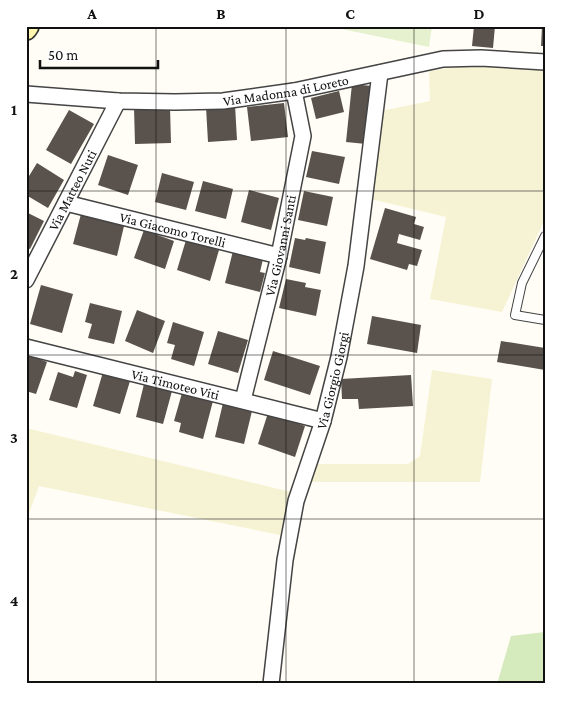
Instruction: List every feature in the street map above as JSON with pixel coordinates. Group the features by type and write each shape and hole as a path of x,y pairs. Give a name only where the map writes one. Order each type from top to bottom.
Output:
{"street":[{"name":"Via Madonna di Loreto","path":"26,94 118,101 223,101 294,91 443,59 481,58 545,62"},
{"name":"Via Giorgio Giorgi","path":"271,684 285,560 296,501 323,420 339,357 356,266 380,73"},
{"name":"Via Giovanni Santi","path":"243,400 279,256 303,136 294,91"},
{"name":"Via Matteo Nuti","path":"26,280 118,101"},
{"name":"Via Giacomo Torelli","path":"66,203 279,256"},
{"name":"Via Timoteo Viti","path":"26,347 323,420"}],"lane":[{"path":"545,236 522,283 515,315 545,320"}],"shaded area":[{"path":"473,64 545,67 545,219 502,312 430,299 446,217 371,199 381,111 430,101 429,71"},
{"path":"432,370 492,379 480,482 306,482 312,464 408,464 420,456"},
{"path":"26,428 295,493 285,536 39,486 26,521"}],"green space":[{"path":"327,26 432,26 429,47"},
{"path":"545,632 545,684 497,684 511,636"}],"building":[{"path":"474,26 495,26 493,48 472,46"},
{"path":"542,26 545,26 545,46 541,46"},
{"path":"352,84 372,86 366,144 346,142"},
{"path":"339,91 344,112 316,119 311,98"},
{"path":"284,103 288,137 251,141 247,107"},
{"path":"235,105 237,140 208,142 206,107"},
{"path":"170,107 171,143 135,144 134,108"},
{"path":"69,110 94,124 71,164 46,150"},
{"path":"312,151 345,157 339,184 306,177"},
{"path":"108,155 138,165 128,195 98,185"},
{"path":"37,163 64,180 48,208 26,195 26,181"},
{"path":"162,173 194,182 186,210 155,202"},
{"path":"203,181 233,189 226,219 195,211"},
{"path":"249,190 279,198 271,230 241,222"},
{"path":"304,191 333,197 327,226 298,220"},
{"path":"385,208 416,217 414,224 424,227 420,240 399,234 397,243 422,250 417,266 409,264 407,270 370,259"},
{"path":"26,212 44,221 30,249 26,248"},
{"path":"81,214 124,226 117,256 73,244"},
{"path":"144,230 174,241 165,269 134,258"},
{"path":"295,238 326,242 320,274 289,267"},
{"path":"186,240 219,250 210,281 177,270"},
{"path":"233,251 263,259 260,272 265,273 260,292 225,283"},
{"path":"286,279 306,283 305,287 321,290 316,316 279,308"},
{"path":"41,285 73,294 62,333 30,324"},
{"path":"90,303 122,311 114,344 88,338 92,324 85,322"},
{"path":"137,310 165,321 153,353 125,341"},
{"path":"372,316 421,325 417,353 367,344"},
{"path":"173,322 204,332 194,366 171,359 175,345 167,343"},
{"path":"218,331 248,340 238,373 208,364"},
{"path":"501,341 545,348 545,370 497,362"},
{"path":"273,351 320,366 310,395 264,380"},
{"path":"26,354 47,362 36,394 26,391"},
{"path":"75,371 87,375 77,408 49,400 58,372 73,377"},
{"path":"103,372 130,381 120,414 93,406"},
{"path":"411,375 413,406 359,409 358,399 342,399 341,379"},
{"path":"144,384 172,391 163,424 136,417"},
{"path":"182,393 213,401 203,439 179,432 181,423 174,421"},
{"path":"223,403 252,411 244,444 215,437"},
{"path":"268,413 305,426 295,457 258,444"}]}
